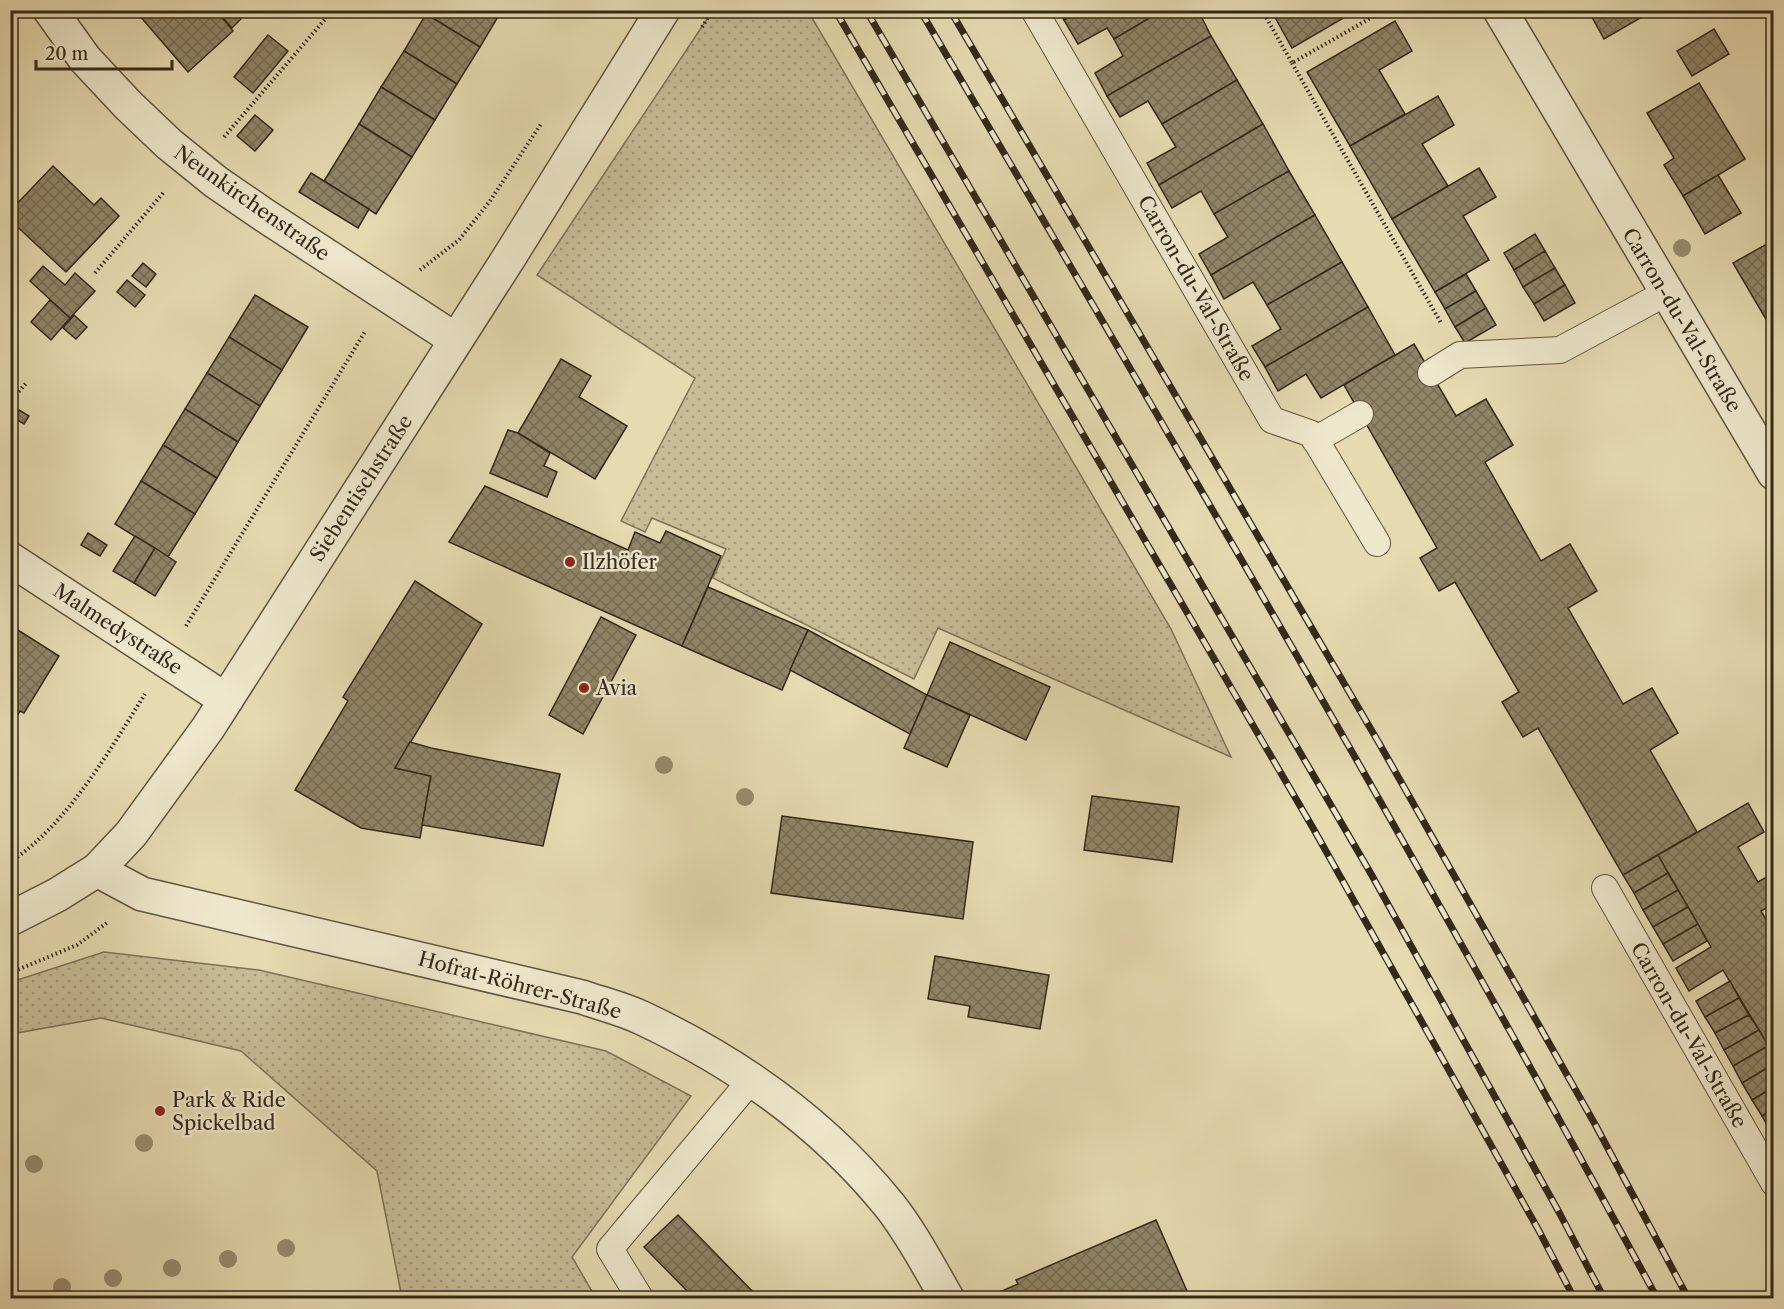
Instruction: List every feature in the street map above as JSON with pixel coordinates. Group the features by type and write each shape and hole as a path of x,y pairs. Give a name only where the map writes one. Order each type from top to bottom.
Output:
{"street":[{"name":"Neunkirchenstraße","path":"50,10 86,59 128,105 169,144 216,182 264,215 456,340"},
{"name":"Siebentischstraße","path":"10,919 57,895 97,870 131,834 208,728 663,10"},
{"name":"Carron-du-Val-Straße","path":"1500,10 1773,473"},
{"name":"Malmedystraße","path":"10,559 226,699"},
{"name":"Hofrat-Röhrer-Straße","path":"97,870 142,894 582,997 640,1017 697,1046 751,1080 786,1104 825,1137 890,1206 924,1255 947,1299"}],"lane":[{"name":"Carron-du-Val-Straße","path":"1034,10 1272,420 1312,434 1316,440"},
{"path":"1431,373 1460,356 1560,350 1666,293"},
{"path":"1360,414 1316,440 1377,543"},
{"name":"Carron-du-Val-Straße","path":"1605,888 1773,1183"},
{"path":"640,1299 610,1249 751,1080"}],"path":[{"path":"95,273 191,161 221,142 333,10"},
{"path":"1262,10 1460,356"},
{"path":"1292,63 1385,10"},
{"path":"10,862 56,823 104,759 388,295 459,240 490,201 543,121"},
{"path":"10,402 27,382"},
{"path":"10,973 77,945 142,894"}],"shaded area":[{"path":"713,10 808,11 1171,629 1231,757 938,628 914,679 713,578 726,549 652,518 645,532 621,521 695,378 537,275"},
{"path":"104,952 259,970 606,1051 691,1096 572,1257 596,1298 402,1298 377,1171 241,1051 101,1018 11,1034 11,982"}],"building":[{"path":"144,10 216,10 233,31 188,72 139,15"},
{"path":"216,10 234,10 241,19 232,28"},
{"path":"429,10 502,10 480,47 426,14"},
{"path":"1059,10 1081,10 1064,20"},
{"path":"1081,10 1163,10 1114,39 1107,28 1078,44 1064,20"},
{"path":"1163,10 1198,10 1211,36 1107,96 1095,73 1123,56 1114,39"},
{"path":"1271,10 1344,10 1347,16 1292,48"},
{"path":"1588,10 1654,10 1604,39"},
{"path":"426,14 480,47 457,84 404,51"},
{"path":"1395,21 1412,51 1379,70 1405,114 1350,146 1307,72"},
{"path":"1714,29 1729,54 1692,76 1677,51"},
{"path":"268,35 288,51 253,93 234,77"},
{"path":"1211,36 1237,80 1162,124 1148,101 1120,117 1107,96"},
{"path":"404,51 457,84 435,120 381,87"},
{"path":"1237,80 1263,124 1159,185 1147,163 1176,147 1162,124"},
{"path":"1699,83 1745,159 1683,196 1664,165 1674,158 1647,113"},
{"path":"381,87 435,120 412,157 359,124"},
{"path":"1438,96 1454,125 1422,144 1448,186 1392,219 1350,146"},
{"path":"255,115 273,130 255,151 237,136"},
{"path":"359,124 412,157 376,214 324,181"},
{"path":"1263,124 1289,171 1214,214 1201,191 1172,208 1159,185"},
{"path":"53,166 94,205 101,198 119,216 66,272 10,220 10,211"},
{"path":"1479,168 1496,197 1463,216 1489,260 1435,292 1392,219"},
{"path":"1289,171 1315,215 1211,275 1199,254 1228,237 1214,214"},
{"path":"311,173 369,209 358,228 299,192"},
{"path":"1718,175 1741,213 1705,234 1683,196"},
{"path":"1315,215 1342,262 1267,305 1253,282 1224,299 1211,275"},
{"path":"1535,234 1545,251 1514,270 1504,253"},
{"path":"1774,240 1774,333 1733,263"},
{"path":"1545,251 1555,268 1523,287 1514,270"},
{"path":"1342,262 1368,307 1265,367 1252,346 1281,329 1267,305"},
{"path":"143,263 156,274 146,287 132,276"},
{"path":"43,266 65,285 75,273 95,291 70,318 30,281"},
{"path":"1555,268 1565,285 1534,304 1523,287"},
{"path":"1466,274 1476,291 1445,309 1435,292"},
{"path":"127,280 145,295 135,307 117,292"},
{"path":"1565,285 1575,303 1544,321 1534,304"},
{"path":"1476,291 1486,308 1455,327 1445,309"},
{"path":"255,295 308,327 282,370 229,337"},
{"path":"50,300 70,318 51,340 31,322"},
{"path":"1368,307 1395,355 1321,398 1306,374 1278,391 1265,367"},
{"path":"1486,308 1496,325 1465,343 1455,327"},
{"path":"74,315 87,327 76,339 63,328"},
{"path":"229,337 282,370 260,406 207,373"},
{"path":"1414,344 1456,416 1486,399 1513,445 1485,462 1541,561 1570,544 1597,591 1568,608 1623,704 1652,688 1678,733 1650,750 1697,832 1623,875 1538,728 1523,737 1502,702 1519,692 1455,582 1439,591 1420,558 1437,548 1344,385"},
{"path":"561,359 591,376 579,397 627,426 595,479 518,433"},
{"path":"207,373 260,406 238,442 185,409"},
{"path":"185,409 238,442 217,478 163,445"},
{"path":"19,410 29,416 24,424 14,418"},
{"path":"508,430 518,433 550,453 544,466 557,472 547,497 490,473"},
{"path":"163,445 217,478 195,514 141,481"},
{"path":"141,481 195,514 168,557 115,524"},
{"path":"485,486 628,550 635,532 660,543 666,531 721,556 682,646 449,542"},
{"path":"88,533 107,545 100,556 81,545"},
{"path":"135,536 155,548 134,583 113,571"},
{"path":"155,548 176,562 155,596 134,583"},
{"path":"415,581 482,624 395,768 431,776 420,838 361,828 295,790 348,701 343,697"},
{"path":"708,587 808,630 782,690 682,646"},
{"path":"601,617 636,635 583,734 549,715"},
{"path":"10,625 59,656 24,713 20,711 11,725"},
{"path":"808,630 927,695 910,734 790,670"},
{"path":"950,642 1050,687 1026,740 927,695"},
{"path":"927,695 970,715 947,767 904,748"},
{"path":"410,742 560,774 543,846 422,825 431,776 395,768"},
{"path":"1092,796 1179,807 1172,862 1084,850"},
{"path":"1748,803 1764,832 1738,847 1758,882 1774,873 1774,904 1761,911 1774,933 1774,1055 1723,970 1689,991 1676,968 1711,947 1658,855"},
{"path":"782,816 973,842 963,919 771,893"},
{"path":"1658,855 1668,873 1634,893 1623,875"},
{"path":"1668,873 1678,890 1643,910 1634,893"},
{"path":"1678,890 1688,907 1653,927 1643,910"},
{"path":"1688,907 1698,924 1663,944 1653,927"},
{"path":"1698,924 1707,941 1673,961 1663,944"},
{"path":"935,956 1049,975 1040,1029 968,1017 970,1006 928,999"},
{"path":"1730,981 1739,998 1705,1017 1696,1001"},
{"path":"1739,998 1749,1015 1715,1033 1705,1017"},
{"path":"1749,1015 1759,1030 1724,1050 1715,1033"},
{"path":"1759,1030 1768,1046 1733,1066 1724,1050"},
{"path":"1768,1046 1774,1055 1774,1064 1742,1083 1733,1066"},
{"path":"1774,1064 1774,1087 1752,1100 1742,1083"},
{"path":"1774,1087 1774,1109 1762,1116 1752,1100"},
{"path":"1774,1109 1774,1131 1771,1132 1762,1116"},
{"path":"678,1215 759,1298 694,1298 644,1247"},
{"path":"1156,1220 1190,1298 994,1298 993,1295 1018,1284 1016,1280"}],"railway":[{"path":"835,10 1313,828 1538,1229 1574,1298"},
{"path":"866,10 1370,872 1560,1214 1604,1298"},
{"path":"920,10 1201,490 1386,812 1478,973 1657,1298"},
{"path":"950,10 1379,743 1596,1126 1688,1298"}],"place":[{"name":"Ilzhöfer","path":"570,562"},
{"name":"Avia","path":"584,688"},
{"name":"Park & Ride Spickelbad","path":"160,1111"}]}
